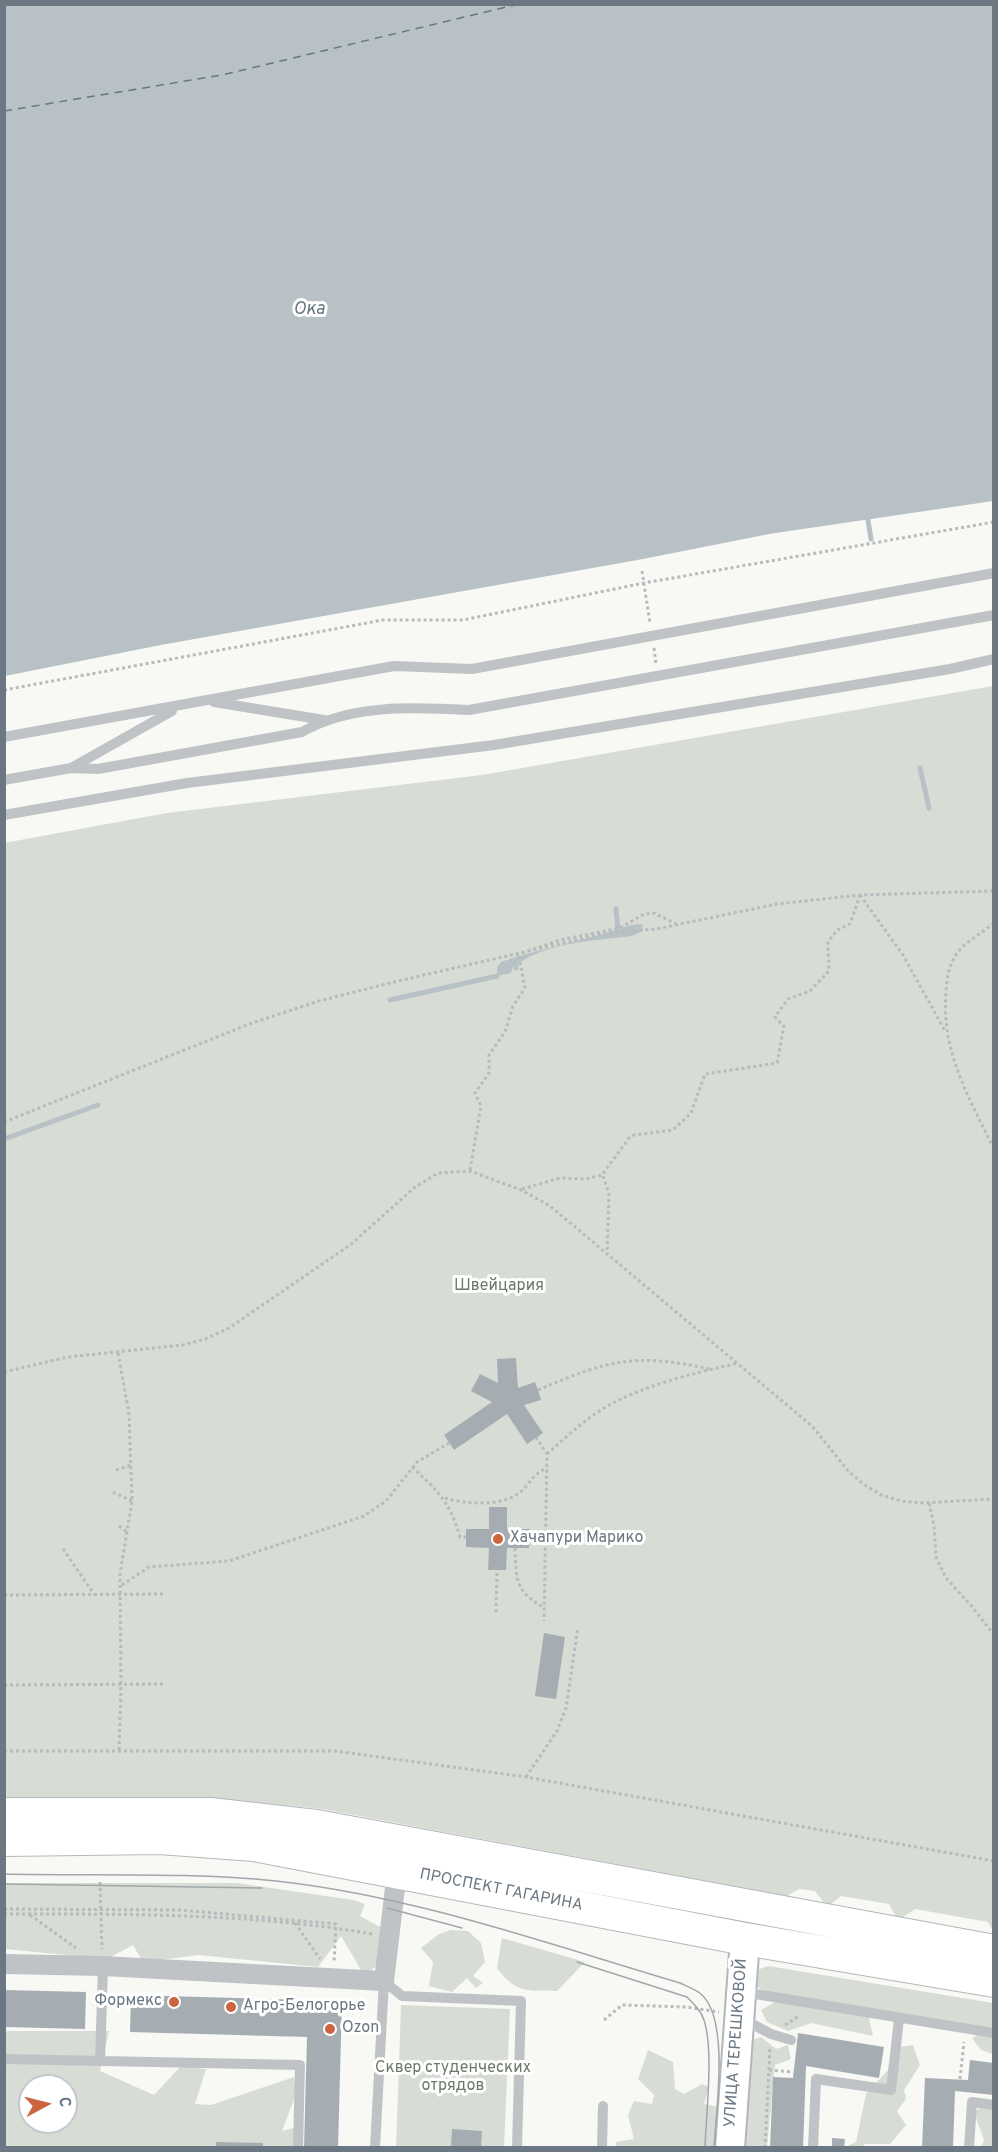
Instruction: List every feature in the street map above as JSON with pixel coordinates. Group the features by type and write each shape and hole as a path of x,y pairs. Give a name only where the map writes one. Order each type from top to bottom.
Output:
{"main road":[{"name":"ПРОСПЕКТ ГАГАРИНА","path":"4,1814 210,1814 316,1826 993,1951"},
{"name":"ПРОСПЕКТ ГАГАРИНА","path":"4,1840 207,1839 254,1845 397,1870 745,1939 993,1982"}],"street":[{"path":"4,1964 103,1966 384,1981 397,1870"},
{"name":"УЛИЦА ТЕРЕШКОВОЙ","path":"730,2148 745,1939"}],"lane":[{"path":"4,737 394,666 472,669 993,573"},
{"path":"207,701 324,720 408,706 469,710 993,615"},
{"path":"4,815 187,783 494,745 950,669 993,658"},
{"path":"70,768 181,706"},
{"path":"4,780 70,768 98,770 302,732 324,720"},
{"path":"100,2061 103,1966"},
{"path":"375,2148 384,1981"},
{"path":"384,1981 402,1996 521,2001 517,2148"},
{"path":"739,2004 900,2019 993,2033"},
{"path":"739,2004 771,2034 791,2040"},
{"path":"813,2148 816,2079 891,2090 900,2019"},
{"path":"4,2059 300,2065 298,2148"},
{"path":"969,2148 972,2102 993,2105"},
{"path":"602,2148 603,2106"}],"path":[{"path":"4,690 383,620 463,620 644,583 993,522"},
{"path":"4,1122 263,1019 364,990 519,956 607,933 656,929 777,904 860,895 993,891"},
{"path":"860,895 903,955 945,1032 956,1072 993,1149"},
{"path":"521,1190 560,1178 585,1179 602,1175 629,1138 634,1135 673,1130 691,1113 705,1074 777,1064 784,1026 775,1017 788,999 810,990 829,971 828,942 837,930 850,924 860,895"},
{"path":"512,957 522,951 560,940 620,927 644,914 661,915 676,924"},
{"path":"945,1032 947,973 956,954 993,923"},
{"path":"470,1171 481,1106 475,1093 489,1073 489,1055 505,1032 513,1006 525,988 519,956"},
{"path":"4,1372 68,1357 183,1346 229,1328 359,1238 387,1211 433,1176 453,1170 470,1171 521,1190 550,1206 812,1426 849,1472 865,1485 881,1495 901,1501 929,1503 993,1498"},
{"path":"602,1175 609,1194 607,1254"},
{"path":"118,1353 129,1414 132,1465 132,1501 122,1558 122,1685 119,1751"},
{"path":"538,1390 590,1368 627,1360 666,1360 711,1369"},
{"path":"547,1454 590,1417 620,1400 711,1369 739,1363"},
{"path":"536,1437 547,1454 544,1621"},
{"path":"121,1586 149,1567 229,1561 364,1516 387,1502 412,1467 449,1443"},
{"path":"116,1470 132,1465"},
{"path":"412,1467 445,1498 454,1516 460,1537 466,1537"},
{"path":"445,1498 462,1503 498,1501 517,1495 537,1472 547,1468"},
{"path":"113,1492 132,1501"},
{"path":"498,1501 498,1507"},
{"path":"929,1503 934,1526 936,1557 946,1578 974,1608 993,1635"},
{"path":"119,1526 127,1532"},
{"path":"530,1539 546,1539"},
{"path":"515,1548 519,1587 544,1608"},
{"path":"63,1549 94,1594"},
{"path":"496,1612 497,1570"},
{"path":"4,1595 163,1594"},
{"path":"526,1777 562,1719 578,1627"},
{"path":"4,1685 164,1684"},
{"path":"4,1751 334,1751 526,1777 993,1861"},
{"path":"100,1882 103,1966"},
{"path":"4,1909 175,1914 295,1923 380,1935"},
{"path":"4,1914 180,1910 336,1924 333,1978"},
{"path":"28,1914 103,1966"},
{"path":"295,1923 333,1978"},
{"path":"604,2020 622,2005 711,2010 739,2004"},
{"path":"765,2148 771,2034 801,2015"},
{"path":"953,2040 974,2043"},
{"path":"960,2079 964,2042"},
{"path":"769,2070 793,2072"}],"green space":[{"name":"Швейцария","path":"993,686 993,1931 988,1922 915,1909 902,1918 896,1917 889,1904 841,1896 830,1905 825,1904 815,1891 799,1889 787,1896 322,1809 164,1798 5,1798 4,843 167,813 482,775"},
{"path":"4,1883 237,1883 353,1900 365,1904 360,1916 382,1928 377,1966 364,1975 341,1936 318,1967 199,1955 143,1962 133,1945 107,1959 5,1949"},
{"path":"451,1930 468,1931 481,1943 485,1962 473,1976 483,1983 476,1988 467,1978 452,1992 429,1986 433,1962 421,1948 439,1934"},
{"path":"502,1938 585,1962 557,1991 523,1989 510,1982 497,1968"},
{"path":"768,1966 993,2003 993,2028 876,2009 869,2019 873,2036 811,2023 788,2031 767,2022 761,2010 788,1995 763,1991 759,1988 756,1978 757,1970"},
{"name":"Сквер студенческих отрядов","path":"401,2005 510,2009 504,2147 396,2148"},
{"path":"990,2029 993,2032 993,2054 981,2050 972,2038"},
{"path":"5,2031 109,2031 100,2071 154,2095 181,2066 206,2069 195,2104 211,2105 294,2077 296,2094 282,2131 302,2126 302,2147 5,2148"},
{"path":"761,2037 776,2049 788,2045 791,2059 775,2065 767,2147 736,2148 745,2042"},
{"path":"913,2045 920,2065 904,2090 906,2099 897,2111 906,2125 890,2144 864,2144 864,2147 843,2148 856,2142 866,2094 888,2070 892,2048"},
{"path":"648,2050 673,2062 675,2089 684,2094 702,2084 709,2087 704,2104 723,2108 721,2147 616,2147 616,2142 634,2139 628,2115 634,2101 652,2104 654,2095 638,2079"},
{"path":"993,2099 993,2147 981,2147 984,2140 974,2112"}],"water":[{"name":"Ока","path":"5,4 993,5 993,501 769,534 643,559 161,645 5,676"},
{"path":"642,924 643,931 632,936 585,941 540,952 513,967 511,973 497,976 497,967 501,962 631,925"}],"building":[{"path":"516,1358 518,1388 535,1382 538,1390 541,1400 524,1405 543,1433 527,1444 507,1414 454,1450 444,1435 492,1402 471,1391 480,1374 498,1383 497,1359"},
{"path":"489,1507 507,1507 507,1529 530,1529 529,1548 507,1548 506,1570 488,1570 489,1548 466,1547 466,1529 489,1529"},
{"path":"544,1633 565,1637 556,1699 535,1696"},
{"path":"4,1990 86,1992 85,2029 4,2027"},
{"path":"131,1995 342,2001 338,2148 304,2148 307,2037 130,2032"},
{"path":"798,2033 884,2047 879,2078 806,2066 803,2148 770,2148 773,2077 793,2078"},
{"path":"970,2060 994,2063 994,2095 955,2091 953,2148 922,2148 925,2078 968,2080"},
{"path":"452,2129 482,2131 481,2148 451,2147"},
{"path":"832,2138 845,2139 844,2148 832,2148"},
{"path":"216,2142 263,2143 263,2148 216,2148"}],"waterway":[{"path":"867,514 871,539"},
{"path":"920,768 929,808"},
{"path":"616,909 618,930"},
{"path":"390,1000 497,976"},
{"path":"4,1139 98,1105"}],"ferry route":[{"path":"4,111 222,75 519,4"}],"tram line":[{"path":"4,1874 209,1876 328,1888 480,1923 680,1983 701,1994 710,2006 716,2023 719,2066 714,2148"},
{"path":"4,1884 262,1888"},
{"path":"387,1908 462,1928"},
{"path":"577,1962 687,1997 699,2011 704,2020 709,2048 705,2148"}],"place":[{"name":"Хачапури Марико","path":"498,1539"},
{"name":"Формекс","path":"174,2002"},
{"name":"Агро-Белогорье","path":"231,2007"},
{"name":"Ozon","path":"330,2029"}]}
